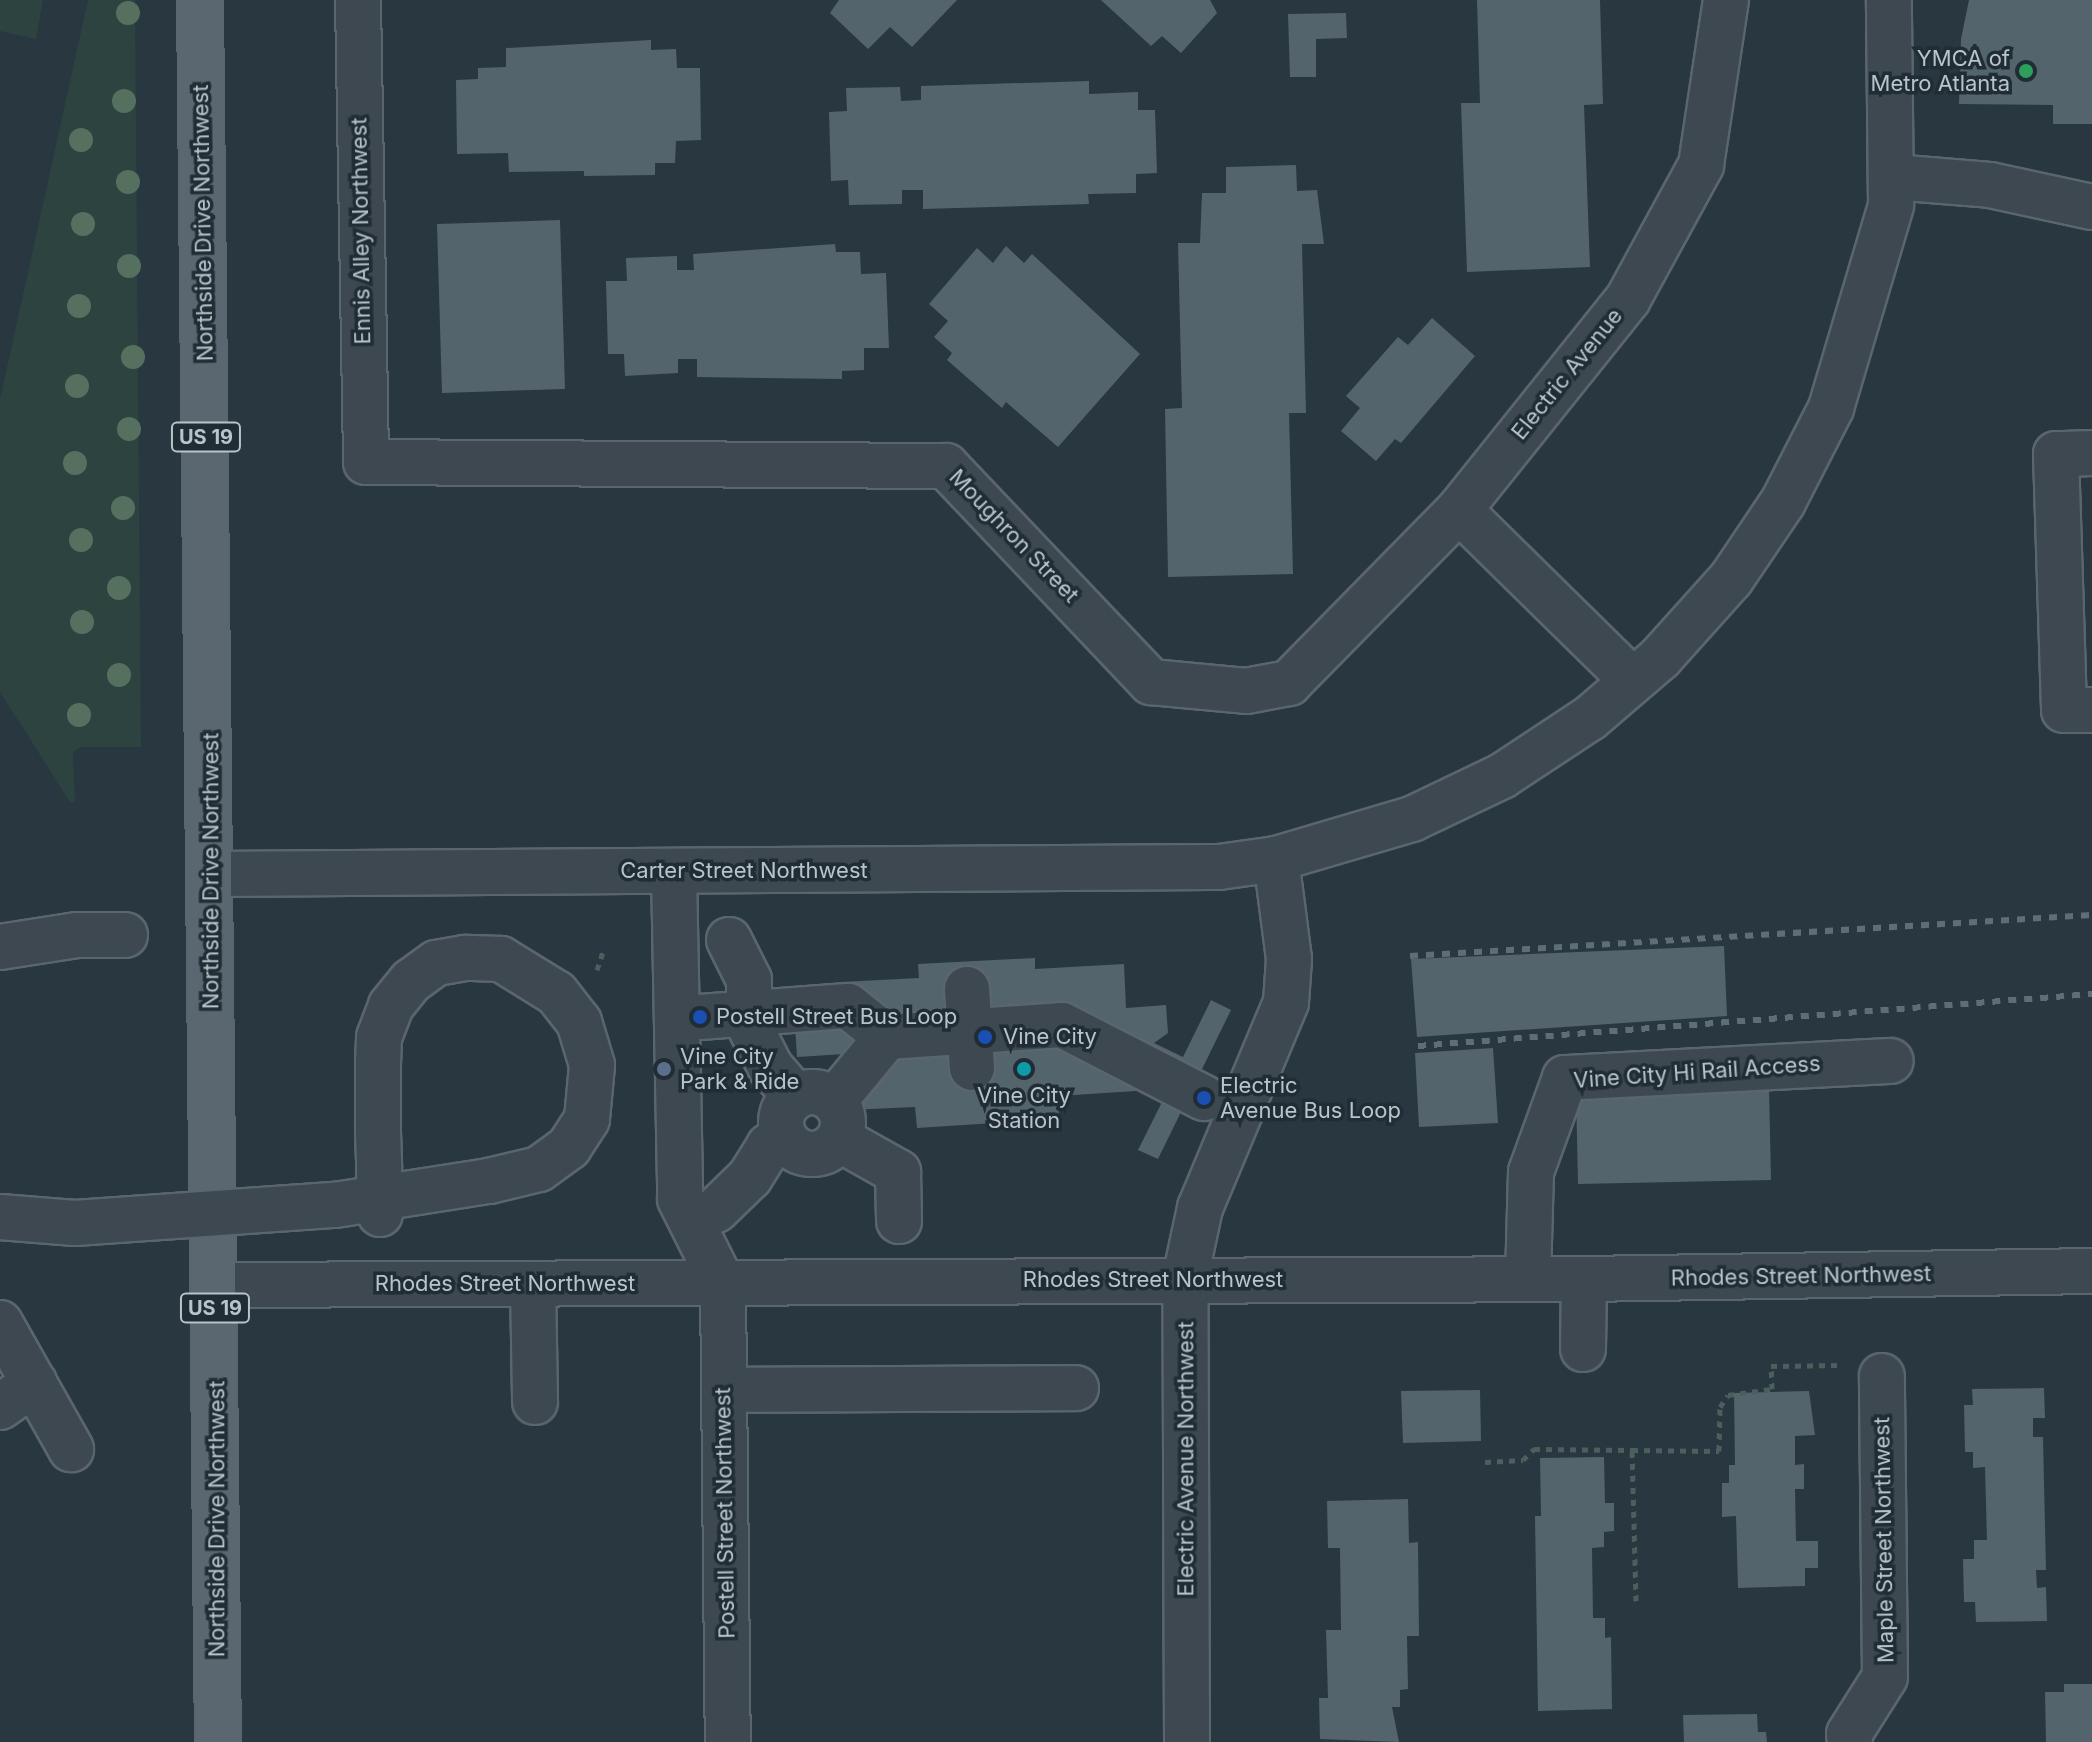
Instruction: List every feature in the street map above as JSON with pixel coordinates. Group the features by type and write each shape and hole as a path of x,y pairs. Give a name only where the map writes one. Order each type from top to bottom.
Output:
{"main road":[{"name":"Northside Drive Northwest","path":"200,0 218,1742"}],"street":[{"name":"Ennis Alley Northwest","path":"358,0 366,462"},
{"name":"Electric Avenue","path":"1459,510 1628,299 1701,165 1726,0"},
{"path":"1276,859 1412,819 1502,776 1590,718 1660,658 1731,579 1783,502 1831,408 1891,205 1889,0"},
{"path":"1893,177 1990,185 2092,207"},
{"path":"2092,453 2056,454 2064,710 2092,710"},
{"name":"Moughron Street","path":"366,462 946,466 1151,682 1246,691 1289,683 1459,510"},
{"path":"1459,510 1632,680"},
{"name":"Carter Street Northwest","path":"211,874 1219,867 1276,859"},
{"name":"Electric Avenue Northwest","path":"1187,1742 1185,1278 1200,1208 1286,1002 1289,959 1276,859"},
{"path":"674,872 680,1199 723,1285"},
{"path":"0,947 77,935 125,935"},
{"path":"729,940 749,980 750,1013 771,1068 898,1172 899,1221"},
{"path":"0,1217 75,1223 335,1205 366,1200 381,1197 489,1181 539,1169 569,1147 587,1119 592,1065 579,1022 556,993 501,959 465,958 436,963 391,1006 379,1049 378,1132 379,1183 380,1198 380,1214"},
{"path":"700,1017 848,1006 887,1037"},
{"path":"716,1210 750,1177 769,1146 786,1141 781,1121 823,1112 887,1037 1062,1025 1204,1098"},
{"name":"Vine City Hi Rail Access","path":"1528,1279 1531,1172 1565,1078 1891,1061"},
{"name":"Rhodes Street Northwest","path":"215,1285 723,1285 1185,1278 1584,1279 2092,1271"},
{"path":"1583,1349 1584,1279"},
{"path":"533,1284 535,1402"},
{"name":"Postell Street Northwest","path":"723,1285 728,1742"},
{"path":"0,1323 17,1395 71,1449"},
{"name":"Maple Street Northwest","path":"1850,1742 1885,1677 1882,1376"},
{"path":"724,1390 1076,1388"}],"path":[{"path":"1485,1462 1523,1460 1534,1449 1719,1451 1720,1407 1728,1395 1772,1389 1771,1366 1837,1365"},
{"path":"1632,1450 1636,1601"}],"green space":[{"path":"0,0 43,0 36,39 0,31"},
{"path":"88,0 135,0 141,747 80,747 73,752 75,802 70,802 0,692 0,399"}],"building":[{"path":"839,0 957,0 912,47 890,27 868,49 830,13"},
{"path":"1101,0 1210,0 1217,13 1181,53 1162,36 1151,46"},
{"path":"1477,0 1600,0 1603,104 1584,105 1590,267 1467,272 1461,103 1480,103"},
{"name":"YMCA of Metro Atlanta","path":"1969,0 2092,0 2092,124 2053,124 2053,105 1959,104 1961,39"},
{"path":"1346,13 1347,38 1316,39 1316,77 1290,77 1288,14"},
{"path":"651,40 651,50 676,49 677,68 700,68 701,140 676,141 675,163 655,163 655,175 584,176 584,171 509,172 508,153 457,154 456,80 478,79 478,68 506,67 506,48"},
{"path":"1089,81 1089,94 1138,92 1138,110 1155,110 1157,173 1136,174 1136,193 1088,194 1089,204 923,209 923,190 902,190 902,204 849,205 848,180 831,181 829,112 847,111 846,88 900,87 901,101 921,100 921,86"},
{"path":"1296,165 1297,191 1317,190 1324,244 1302,244 1306,413 1289,413 1293,574 1168,577 1165,409 1182,408 1178,243 1200,243 1202,193 1226,193 1226,167"},
{"path":"560,220 565,389 442,393 437,224"},
{"path":"835,244 836,252 860,252 861,274 886,273 889,348 864,348 864,370 842,371 842,379 697,377 697,359 678,359 678,373 625,376 624,354 608,354 606,281 627,281 626,258 677,256 677,270 694,270 693,254"},
{"path":"1006,246 1024,263 1032,254 1140,354 1058,447 1006,402 1002,408 947,360 952,353 934,337 948,321 929,304 977,248 993,263"},
{"path":"1432,318 1475,356 1401,443 1395,439 1376,461 1341,431 1360,408 1346,396 1398,337 1408,345"},
{"path":"1724,946 1727,1016 1417,1037 1411,959"},
{"name":"Vine City Station","path":"1035,958 1035,969 1124,964 1126,1008 1166,1005 1168,1033 1154,1043 1183,1057 1211,1000 1231,1010 1158,1159 1138,1150 1165,1096 1136,1082 1136,1091 1058,1096 1059,1119 917,1128 915,1107 849,1110 845,1054 797,1057 795,1026 842,992 841,982 919,978 918,964"},
{"path":"1493,1048 1498,1123 1419,1127 1415,1053"},
{"path":"1769,1088 1771,1180 1578,1184 1576,1091"},
{"path":"2044,1388 2045,1418 2033,1418 2033,1437 2043,1437 2046,1570 2036,1570 2037,1588 2046,1587 2047,1621 1976,1622 1975,1602 1964,1602 1963,1559 1974,1559 1974,1540 1987,1540 1985,1467 1973,1468 1973,1452 1965,1452 1964,1405 1973,1405 1972,1389"},
{"path":"1480,1390 1481,1441 1403,1443 1401,1391"},
{"path":"1809,1391 1815,1435 1795,1436 1795,1465 1804,1464 1804,1489 1795,1489 1796,1541 1818,1541 1818,1568 1805,1568 1805,1586 1738,1588 1736,1516 1722,1517 1722,1483 1729,1483 1729,1465 1735,1465 1734,1393"},
{"path":"1604,1457 1605,1503 1614,1503 1614,1531 1604,1532 1604,1547 1592,1548 1593,1618 1605,1618 1605,1638 1611,1637 1612,1709 1538,1711 1535,1516 1541,1516 1540,1458"},
{"path":"1408,1499 1409,1543 1418,1542 1419,1636 1407,1636 1408,1689 1400,1690 1400,1707 1392,1707 1399,1742 1320,1739 1319,1698 1328,1698 1326,1630 1341,1630 1340,1548 1328,1548 1327,1501"},
{"path":"2064,1684 2092,1684 2092,1742 2046,1742 2045,1692 2064,1692"},
{"path":"1757,1714 1758,1732 1766,1732 1767,1742 1684,1742 1683,1715"}],"railway":[{"path":"1410,956 2092,915"},
{"path":"1418,1046 2092,994"}],"place":[{"name":"YMCA of Metro Atlanta","path":"2026,71"},
{"name":"Postell Street Bus Loop","path":"700,1017"},
{"name":"Vine City","path":"985,1037"},
{"name":"Vine City Park & Ride","path":"664,1069"},
{"name":"Vine City Station","path":"1024,1069"},
{"name":"Electric Avenue Bus Loop","path":"1204,1098"}]}
